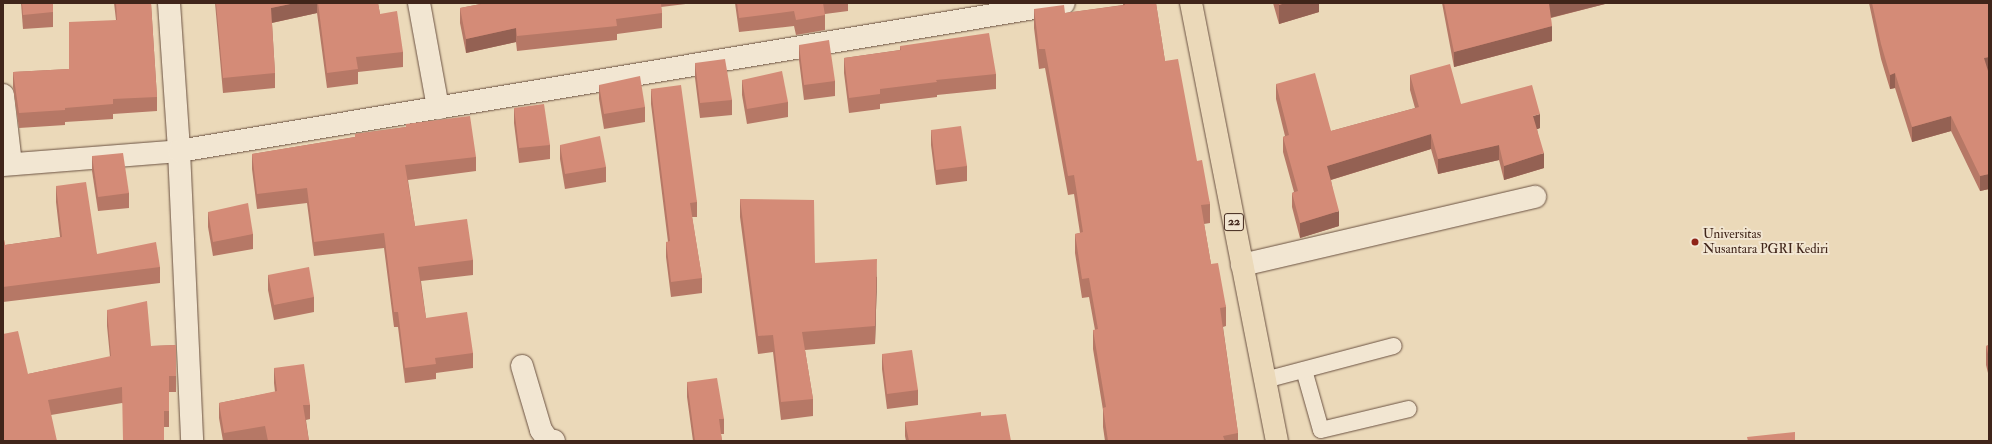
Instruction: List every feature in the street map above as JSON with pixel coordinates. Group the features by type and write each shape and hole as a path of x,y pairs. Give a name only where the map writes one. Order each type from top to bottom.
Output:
{"highway":[{"name":"22","path":"1191,3 1277,441"}],"street":[{"path":"169,3 180,151 192,441"},
{"path":"419,3 438,108"},
{"path":"3,95 7,165 180,151 1064,3"},
{"path":"1242,265 1535,197"},
{"path":"522,366 541,430 548,440 554,441"}],"lane":[{"path":"1265,380 1394,346"},
{"path":"1304,370 1321,430 1409,409"}],"building":[{"path":"22,3 53,3 53,12 23,15"},
{"path":"116,3 151,3 157,97 113,99 113,104 65,108 65,110 19,113 13,72 69,69 69,22 117,20"},
{"path":"216,3 295,3 271,8 275,73 223,78"},
{"path":"318,3 378,3 380,14 397,11 403,52 356,57 358,69 327,73"},
{"path":"486,3 661,3 662,13 616,19 617,26 517,36 516,28 466,39 460,8"},
{"path":"737,3 823,3 825,15 796,20 794,11 739,18"},
{"path":"1125,3 1156,3 1165,61 1178,59 1197,161 1202,160 1210,204 1201,205 1211,264 1218,263 1226,307 1220,308 1238,433 1223,436 1225,441 1108,441 1103,408 1106,407 1093,330 1098,329 1089,278 1082,279 1075,234 1083,232 1074,175 1068,176 1045,49 1039,49 1034,9 1064,5 1065,13 1125,5"},
{"path":"1444,3 1549,3 1552,26 1454,52"},
{"path":"1872,3 1989,3 1989,57 1984,58 1989,74 1989,174 1980,176 1951,116 1912,127 1895,73 1890,75 1881,44"},
{"path":"989,33 996,74 936,80 937,82 880,89 880,94 849,98 844,58 901,50 900,46"},
{"path":"829,40 835,81 804,85 799,45"},
{"path":"725,59 732,100 700,103 695,63"},
{"path":"1450,64 1461,104 1532,85 1540,114 1533,116 1544,153 1504,166 1499,145 1438,159 1431,134 1327,166 1339,211 1300,223 1292,193 1298,191 1283,137 1289,135 1276,84 1315,73 1331,131 1419,107 1410,75"},
{"path":"782,71 788,102 747,109 742,80"},
{"path":"640,76 645,107 604,114 599,85"},
{"path":"681,85 697,202 690,203 702,278 671,282 666,242 670,241 651,89"},
{"path":"544,104 550,145 519,148 514,108"},
{"path":"470,116 476,157 405,165 415,226 467,219 473,260 418,267 426,318 467,312 473,353 435,358 436,364 405,368 398,312 394,312 384,233 314,242 307,188 257,194 252,154 355,137 355,134 406,127 406,124"},
{"path":"961,126 967,166 936,170 931,130"},
{"path":"600,136 606,167 565,174 560,145"},
{"path":"123,153 129,193 98,197 92,156"},
{"path":"86,182 97,254 156,242 160,267 3,287 3,234 5,245 62,237 56,186"},
{"path":"740,199 814,200 815,263 877,259 875,326 802,332 813,399 781,402 773,335 758,336"},
{"path":"248,203 253,234 213,242 208,212"},
{"path":"309,267 314,297 274,305 268,275"},
{"path":"147,301 151,346 176,345 176,376 169,376 169,411 164,411 164,441 123,441 122,387 48,400 57,441 3,441 3,334 18,331 28,374 111,356 107,310"},
{"path":"1989,345 1989,358 1986,346"},
{"path":"912,350 918,390 887,394 882,354"},
{"path":"304,364 310,405 303,405 309,441 268,441 265,426 224,433 219,403 277,391 274,368"},
{"path":"717,378 724,419 719,419 722,441 695,441 687,382"},
{"path":"981,412 981,416 1006,414 1011,441 909,441 905,422"},
{"path":"1795,432 1795,441 1748,441 1747,437"}],"place":[{"name":"Universitas Nusantara PGRI Kediri","path":"1695,242"}]}
